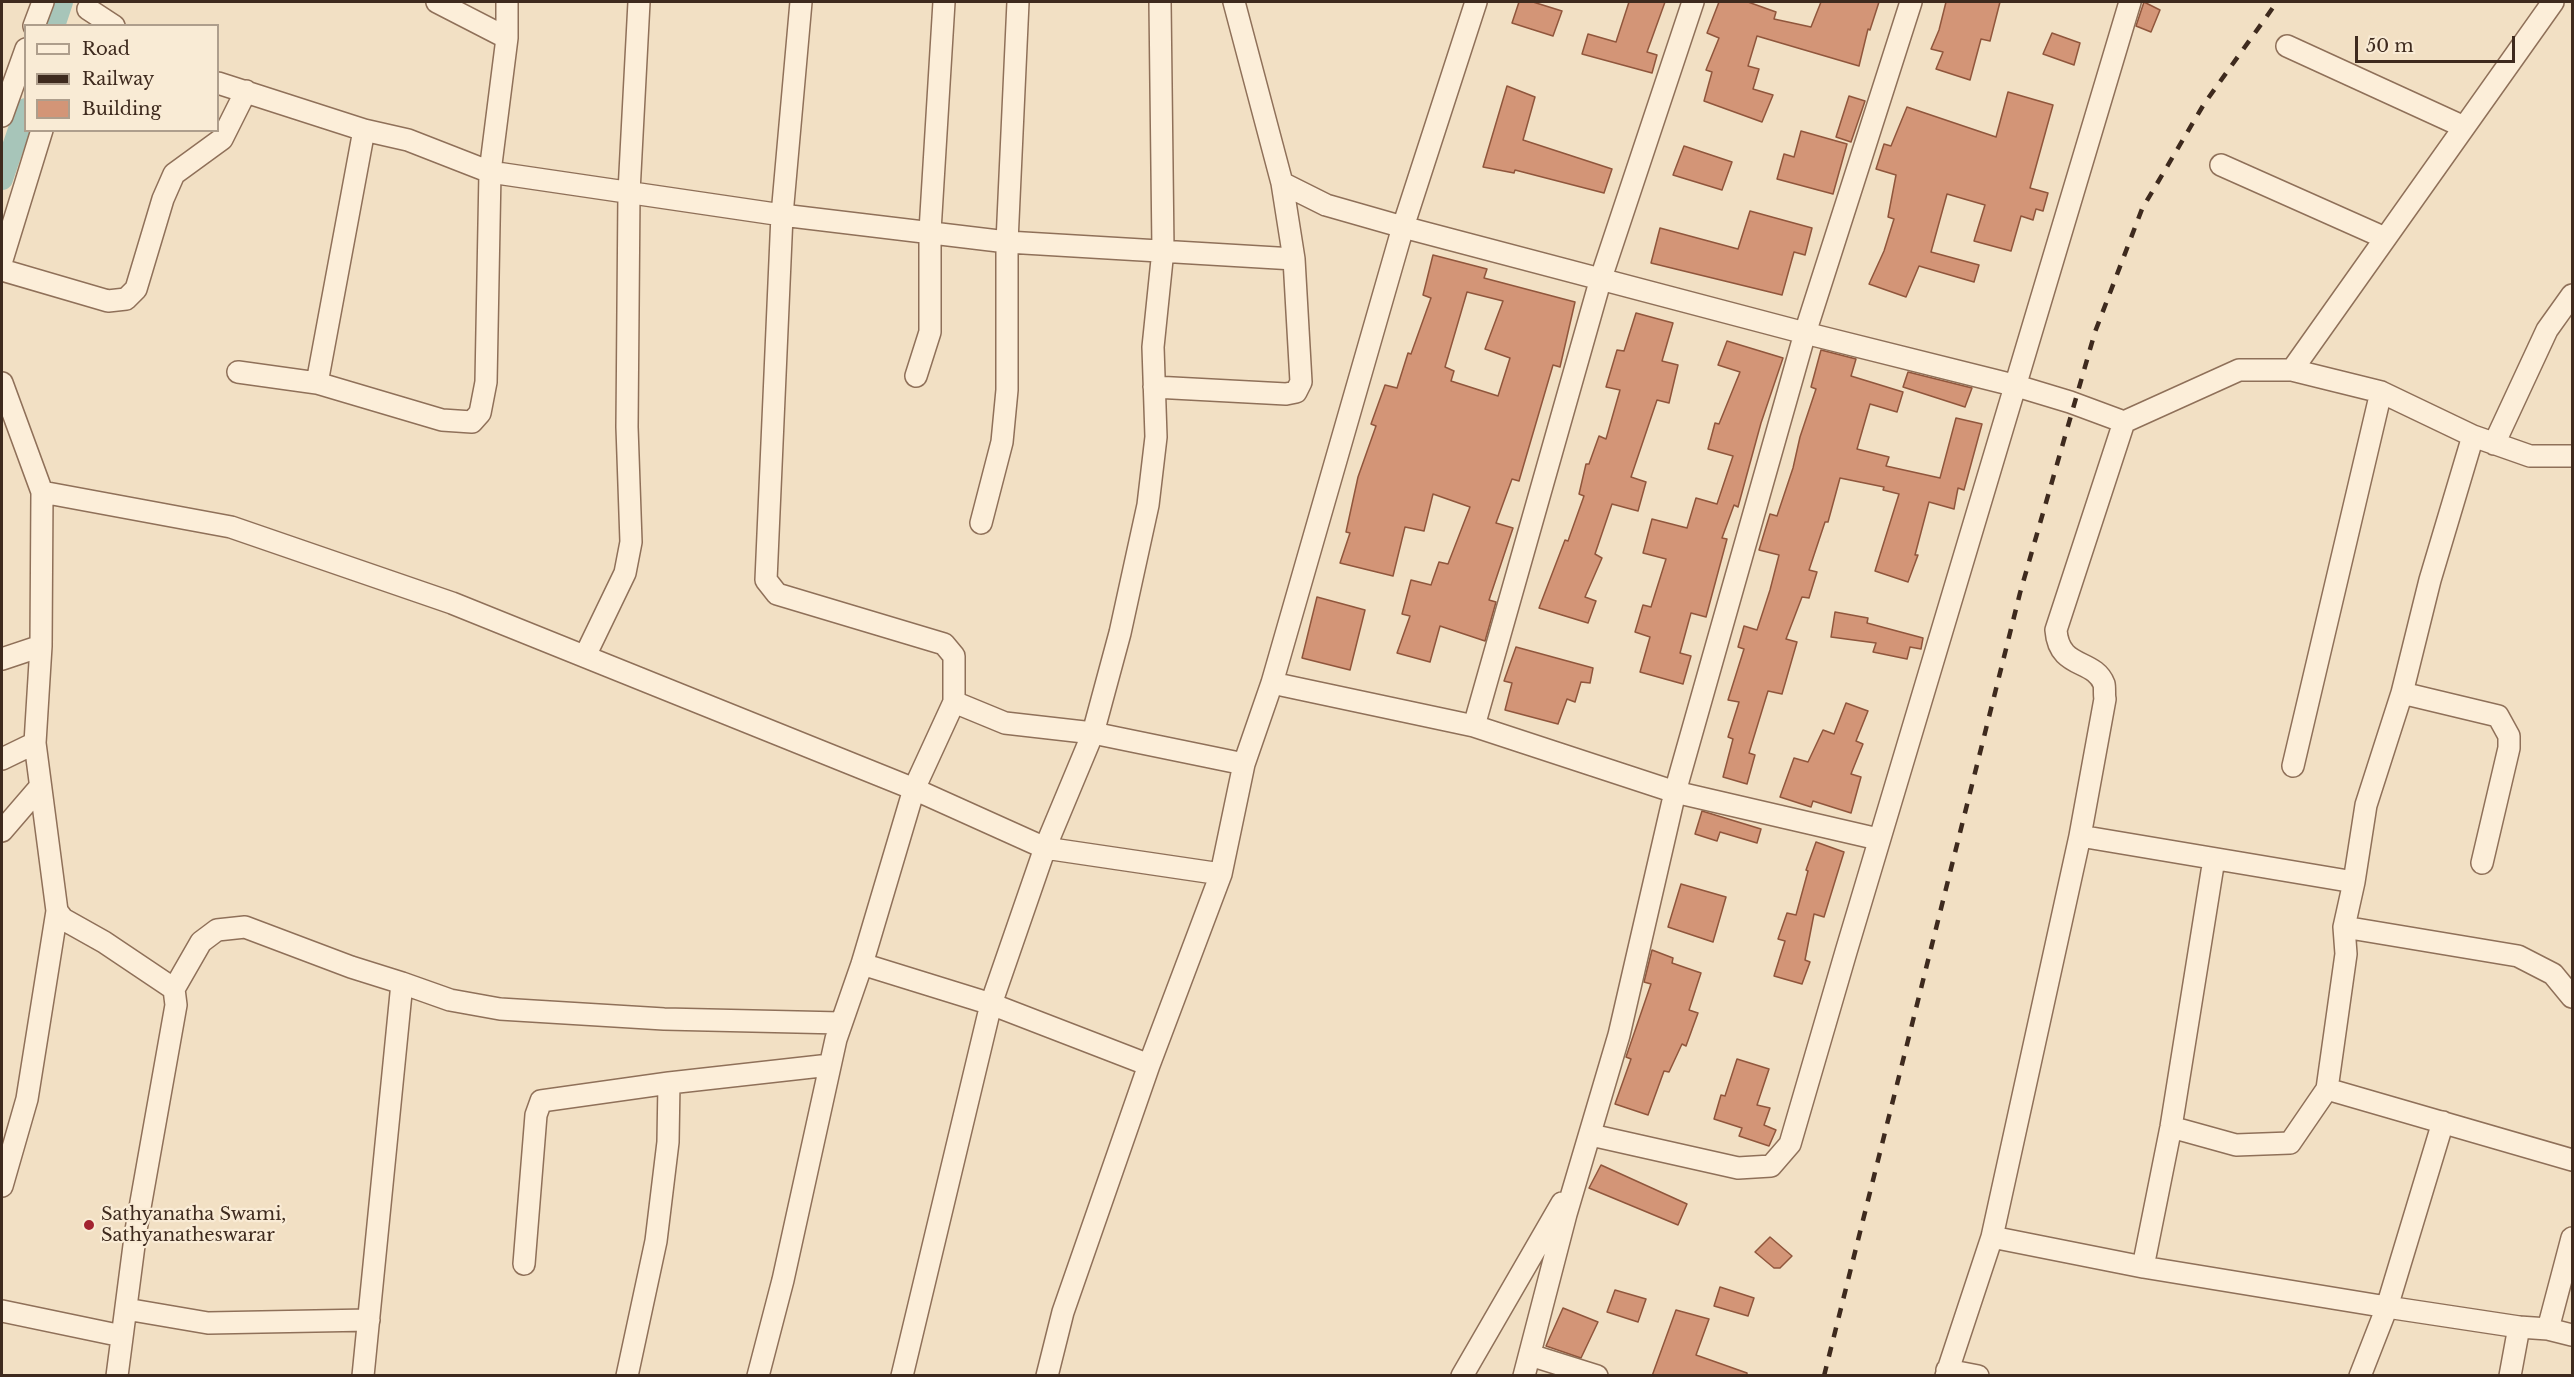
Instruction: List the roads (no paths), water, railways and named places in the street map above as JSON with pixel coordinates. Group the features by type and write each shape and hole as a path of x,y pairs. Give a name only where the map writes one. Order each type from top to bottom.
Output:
{"street":[{"path":"35,24 43,2"},
{"path":"437,2 507,38"},
{"path":"238,372 316,383 442,420 472,422 480,414 486,382 490,172 507,38 507,2"},
{"path":"585,656 625,573 631,542 627,427 629,192 639,2"},
{"path":"758,1376 783,1280 830,1065 842,1023 914,789 954,702 954,656 944,644 777,594 766,580 782,215 801,2"},
{"path":"916,376 930,332 930,231 944,2"},
{"path":"981,523 1002,442 1007,390 1006,242 1018,2"},
{"path":"902,1376 991,1004 1045,848 1093,733 1120,633 1148,505 1156,437 1153,347 1163,250 1160,2"},
{"path":"1154,387 1286,394 1296,392 1301,382 1294,259 1282,183 1234,2"},
{"path":"1047,1376 1062,1312 1149,1065 1221,874 1244,764 1272,683 1403,227 1476,2"},
{"path":"1474,726 1601,278 1693,2"},
{"path":"1524,1376 1619,1035 1675,792 1805,333 1911,2"},
{"path":"1591,1135 1738,1168 1771,1166 1790,1144 1878,839 2017,386 2130,2"},
{"path":"2292,370 2553,2"},
{"path":"87,12 110,24"},
{"path":"2287,46 2464,128"},
{"path":"2,116 24,55"},
{"path":"219,83 364,130 408,140 490,172 782,215 930,231 1006,242 1294,259"},
{"path":"2,270 108,302 126,299 135,290 163,199 174,174 222,139 246,91"},
{"path":"316,383 364,130"},
{"path":"2,260 41,132"},
{"path":"2221,165 2385,238"},
{"path":"1282,183 1326,205 1403,227 1805,333 2017,386 2124,422 2239,370 2292,370 2380,392 2473,436 2530,456 2572,456"},
{"path":"2494,444 2547,330 2572,295"},
{"path":"2,383 42,492 41,646 35,743 39,788 57,911 27,1099 2,1186"},
{"path":"2293,766 2380,392"},
{"path":"1978,1376 1946,1373 1992,1237 2080,836 2105,699 2103,684 2095,673 2063,654 2057,643 2056,630 2124,422"},
{"path":"2171,1126 2236,1145 2290,1143 2327,1089 2346,954 2344,927 2354,882 2366,805 2402,693 2430,580 2473,436"},
{"path":"42,492 231,527 452,603 914,789 1045,848 1221,874"},
{"path":"2,659 41,646"},
{"path":"1272,683 1474,726 1675,792 1878,839"},
{"path":"2402,693 2498,716 2510,736 2482,863"},
{"path":"954,702 1005,723 1093,733 1244,764"},
{"path":"2,759 35,743"},
{"path":"2,831 39,788"},
{"path":"2080,836 2354,882"},
{"path":"2143,1267 2171,1126 2214,859"},
{"path":"57,911 63,919 104,942 174,989"},
{"path":"117,1376 136,1230 176,1005 174,989 201,942 217,930 245,927 351,967 450,1000 500,1009 664,1019 842,1023"},
{"path":"2344,927 2518,956 2553,974 2572,997"},
{"path":"862,964 991,1004 1149,1065"},
{"path":"363,1376 402,983"},
{"path":"524,1264 536,1115 541,1101 669,1083 830,1065"},
{"path":"627,1376 656,1241 668,1142 669,1083"},
{"path":"2327,1089 2572,1160"},
{"path":"2360,1376 2386,1307 2443,1122"},
{"path":"1462,1376 1578,1177"},
{"path":"1992,1237 2143,1267 2386,1307 2548,1329 2572,1335"},
{"path":"2548,1329 2572,1238"},
{"path":"126,1309 208,1323 369,1320"},
{"path":"2,1311 122,1336"},
{"path":"2510,1376 2519,1326"},
{"path":"1530,1354 1597,1376"}],"waterway":[{"path":"55,24 62,2"},
{"path":"2,179 24,115"}],"railway":[{"path":"1824,1376 2020,593 2095,332 2142,209 2204,104 2277,2"}],"place":[{"name":"Sathyanatha Swami, Sathyanatheswarar","path":"89,1225"}]}
